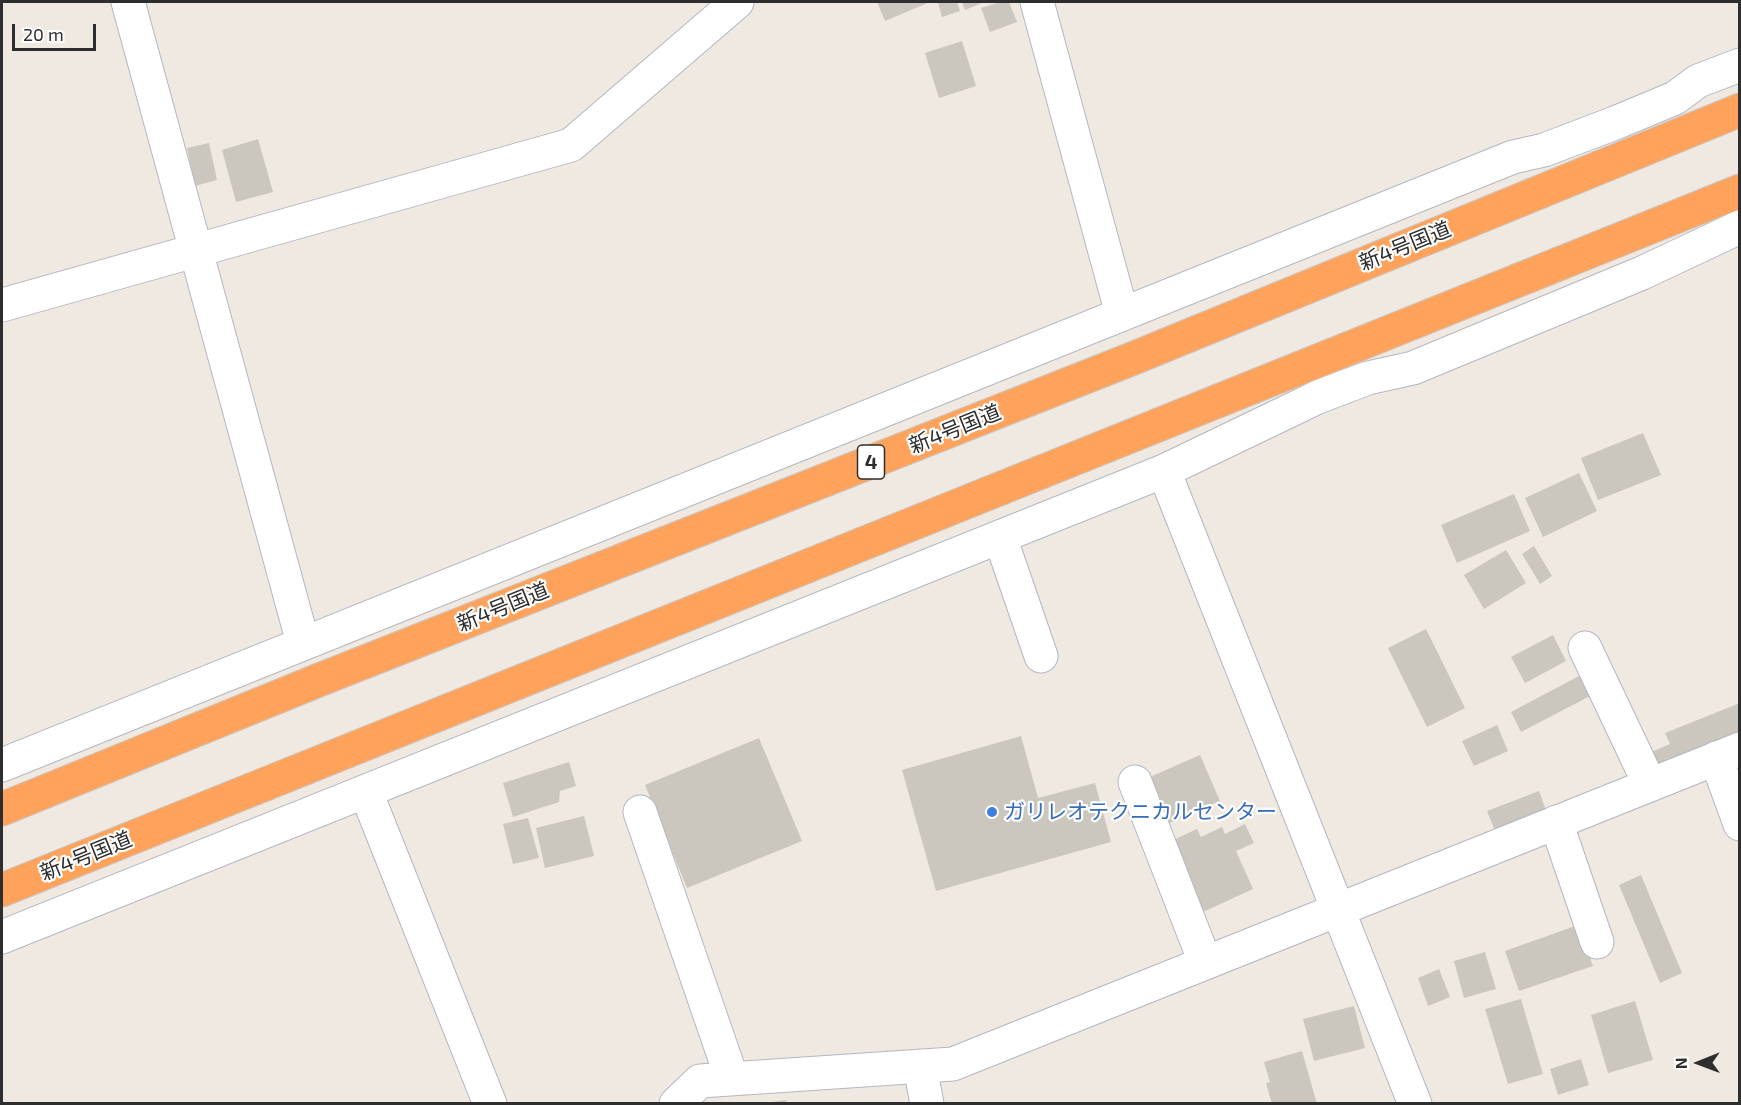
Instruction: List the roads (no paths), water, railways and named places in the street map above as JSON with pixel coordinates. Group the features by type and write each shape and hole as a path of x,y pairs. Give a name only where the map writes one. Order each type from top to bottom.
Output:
{"highway":[{"name":"新4号国道","path":"2,809 319,680 994,413 1740,110"},
{"name":"新4号国道","path":"2,890 1740,191"}],"street":[{"path":"128,2 303,643"},
{"path":"2,305 571,145 736,2"},
{"path":"1037,2 1122,314"},
{"path":"2,765 1514,157 1544,150 1615,123 1674,98 1698,81 1740,65"},
{"path":"2,937 1164,471 1318,398 1368,378 1413,368 1642,273 1740,227"},
{"path":"1297,369 1318,398"},
{"path":"974,374 994,413"},
{"path":"1164,471 1340,908 1415,1104"},
{"path":"1000,537 1041,656"},
{"path":"1585,648 1650,785"},
{"path":"676,1104 700,1081 952,1064 1728,754 1740,824"},
{"path":"1135,782 1205,962"},
{"path":"366,792 490,1104"},
{"path":"640,812 732,1079"},
{"path":"1556,822 1597,942"},
{"path":"920,1066 927,1104"}],"place":[{"name":"ガリレオテクニカルセンター","path":"992,812"}]}
